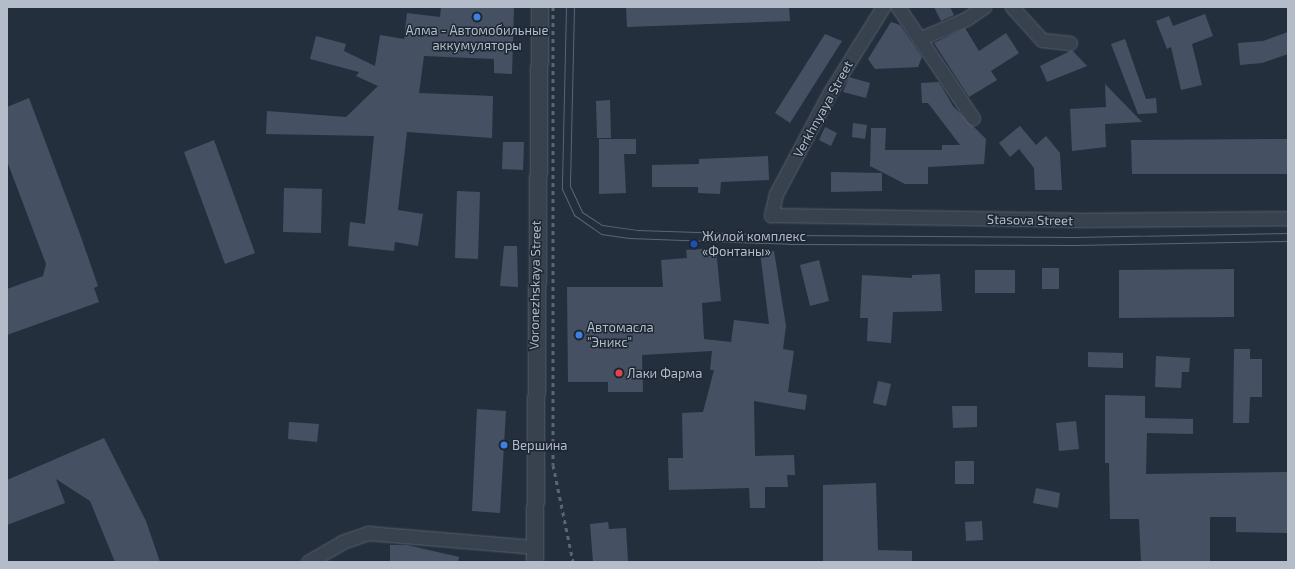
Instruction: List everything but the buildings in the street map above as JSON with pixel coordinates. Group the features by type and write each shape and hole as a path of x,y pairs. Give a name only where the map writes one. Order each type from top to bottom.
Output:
{"street":[{"name":"Voronezhskaya Street","path":"534,554 540,7"},
{"name":"Verkhnyaya Street","path":"771,215 776,194 830,92 883,7"},
{"path":"898,7 973,118"},
{"path":"920,39 966,19 984,7"},
{"path":"1012,7 1042,40 1070,43"},
{"name":"Stasova Street","path":"771,215 1076,220 1288,218"},
{"path":"308,562 342,542 368,534 534,554"}],"tram line":[{"path":"566,7 562,189 574,215 601,234 629,238 789,244 1075,245 1288,241"},
{"path":"574,7 570,186 582,212 602,225 637,230 788,235 1075,237 1288,233"}],"railway":[{"path":"553,7 553,465 573,562"}],"place":[{"name":"Алма - Автомобильные аккумуляторы","path":"477,17"},
{"name":"Жилой комплекс «Фонтаны»","path":"694,244"},
{"name":"Автомасла \"Эникс\"","path":"579,335"},
{"name":"Лаки Фарма","path":"619,373"},
{"name":"Вершина","path":"504,445"}]}
